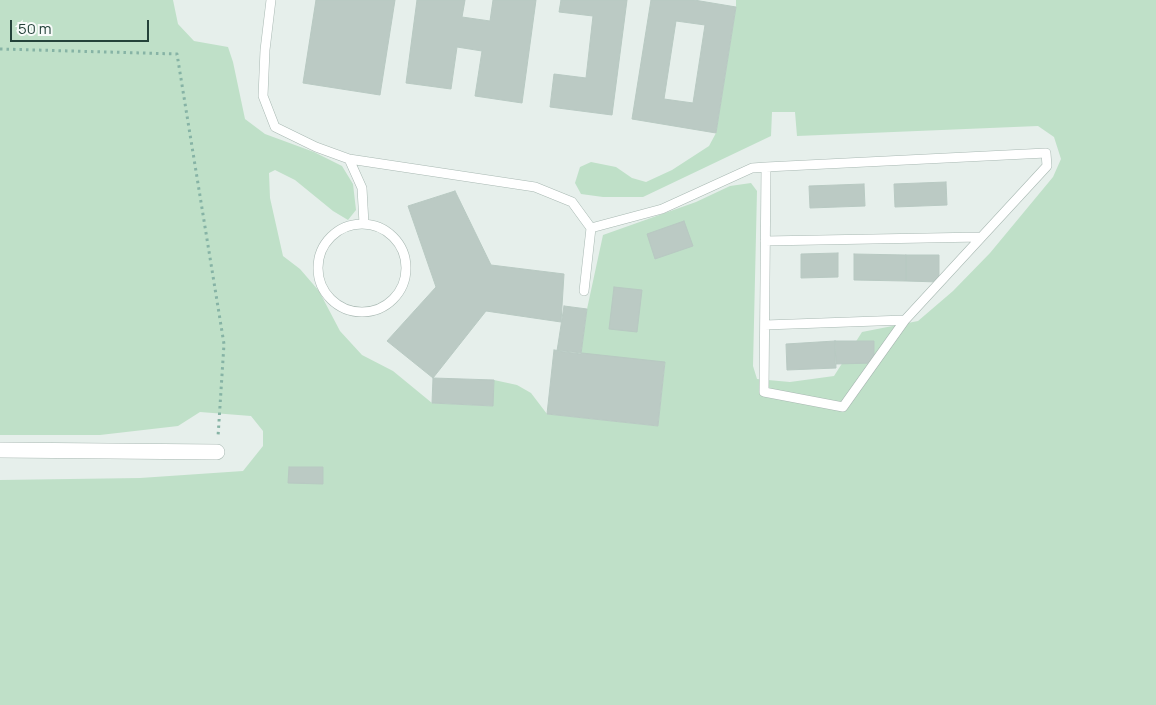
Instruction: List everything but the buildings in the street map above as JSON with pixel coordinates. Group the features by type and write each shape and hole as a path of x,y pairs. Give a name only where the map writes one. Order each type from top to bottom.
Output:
{"street":[{"path":"0,450 218,452"}],"lane":[{"path":"271,0 265,50 264,96 274,127 349,159 535,187 572,202 591,228 584,291"},
{"path":"591,228 662,209 752,168 766,167 1046,153 1047,166 905,320 843,407 764,392 766,167"},
{"path":"349,159 362,188 364,224"},
{"path":"364,224 381,228 394,238 404,253 406,270 402,286 392,301 378,310 361,313 344,309 330,298 321,284 318,267 322,250 332,236 347,226 364,224"},
{"path":"765,241 981,237"},
{"path":"765,325 905,320"}],"path":[{"path":"0,49 177,54 224,344 218,452"}],"green space":[{"path":"0,0 173,0 178,24 194,41 228,47 245,119 265,134 314,152 342,166 353,184 356,210 348,220 333,211 295,180 275,170 269,173 270,198 283,256 300,269 319,291 340,331 362,355 393,371 432,403 492,406 494,380 517,385 531,393 547,414 658,426 665,363 581,354 587,309 603,235 696,202 730,186 751,183 757,191 753,366 757,379 790,382 834,376 862,332 918,321 953,291 990,253 1053,177 1061,159 1054,137 1038,126 797,136 795,112 772,112 771,136 643,197 603,197 581,194 575,183 580,167 591,162 616,167 632,178 646,182 672,170 709,146 716,133 736,0 1156,0 1156,705 0,705 0,480 140,478 243,471 263,446 263,431 251,416 200,412 178,426 100,435 0,435"}]}
